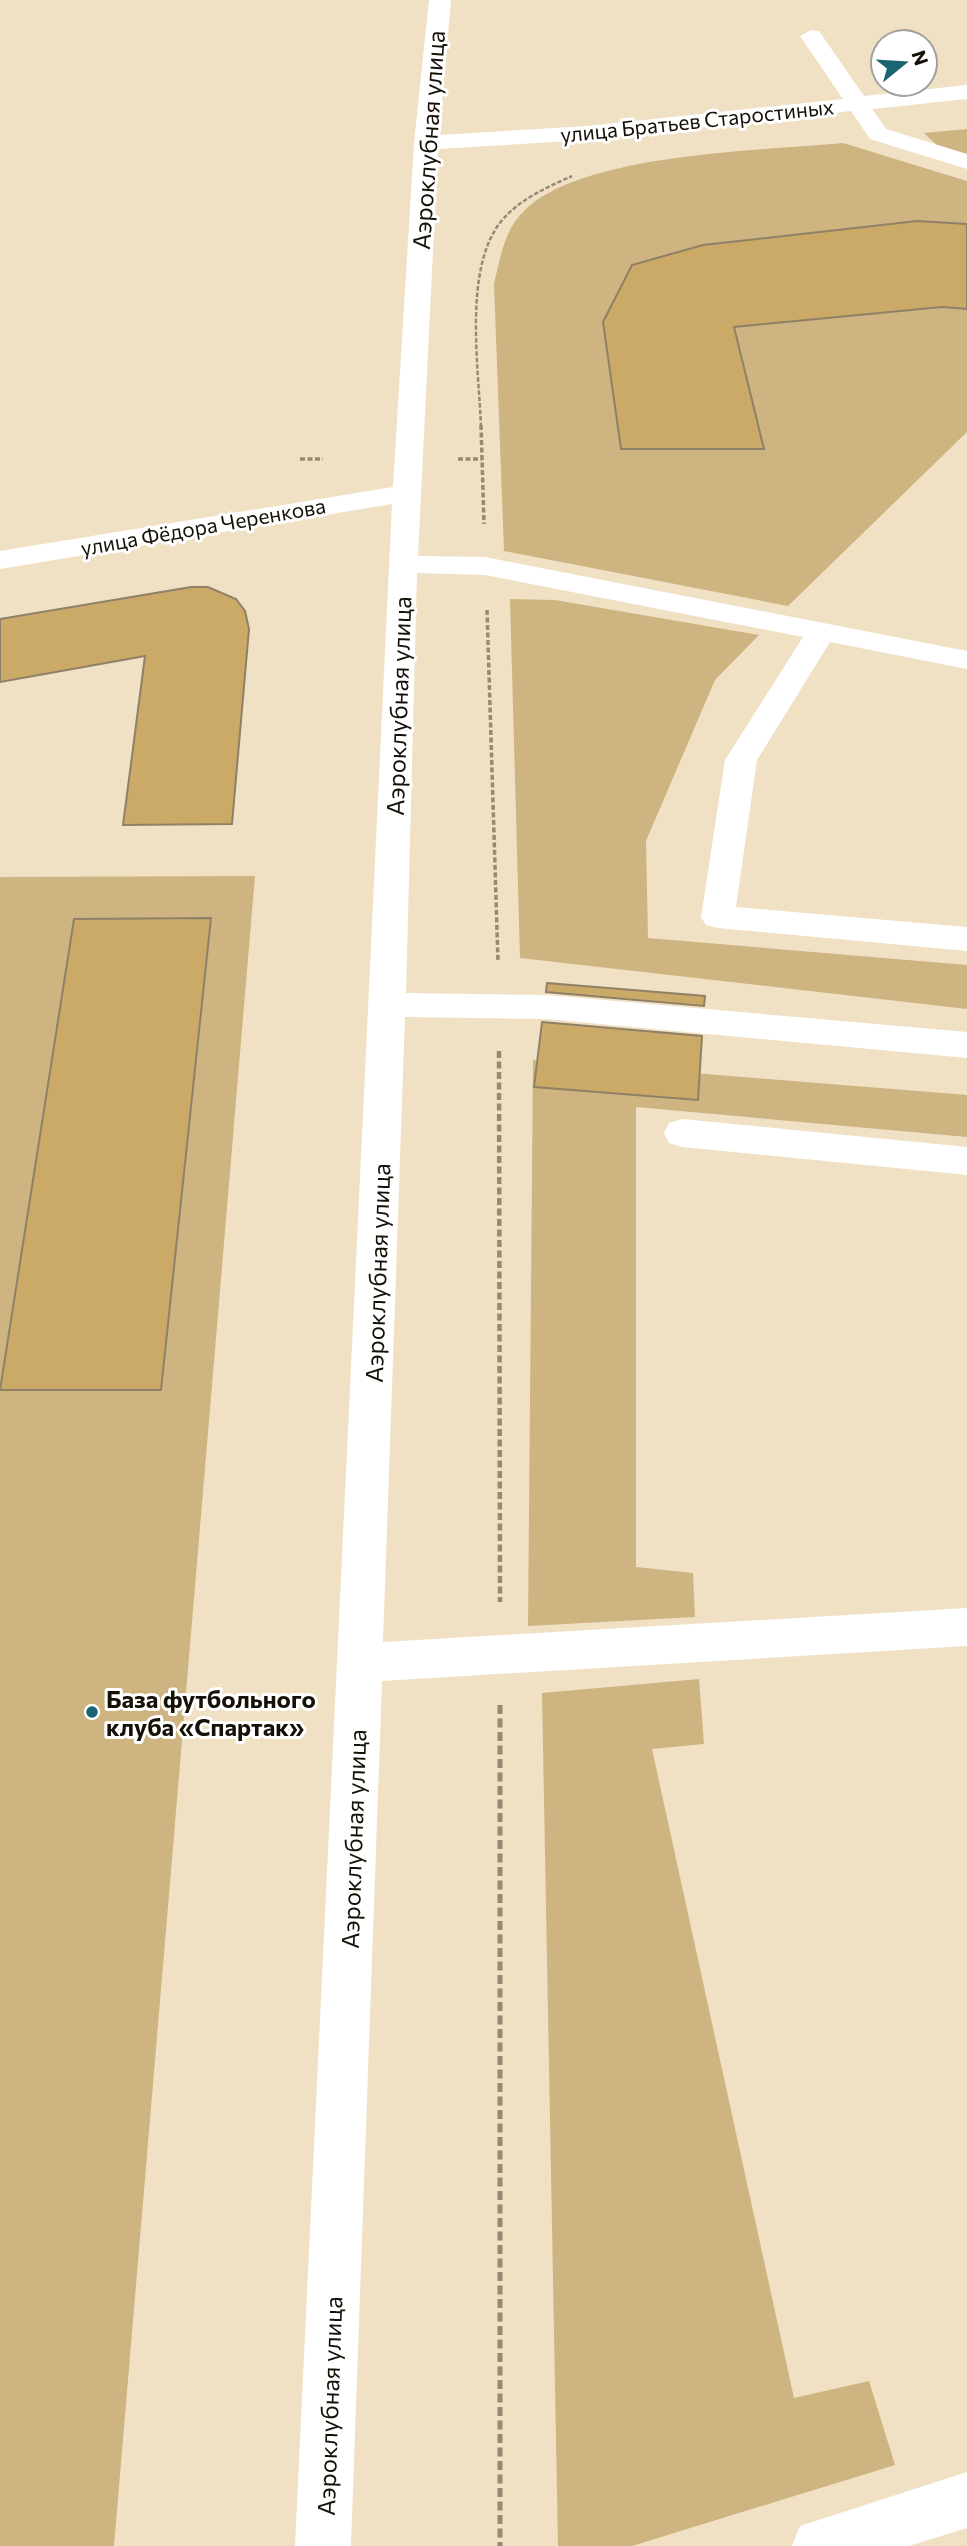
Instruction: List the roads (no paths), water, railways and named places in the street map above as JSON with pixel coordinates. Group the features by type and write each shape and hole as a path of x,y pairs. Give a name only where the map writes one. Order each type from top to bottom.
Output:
{"street":[{"name":"Аэроклубная улица","path":"323,2546 388,1005 406,494 426,143 433,43 440,0"},
{"path":"811,36 878,134 967,162"},
{"name":"улица Братьев Старостиных","path":"426,143 587,133 967,92"},
{"name":"улица Фёдора Черенкова","path":"0,560 406,494"},
{"path":"403,564 485,566 967,660"},
{"path":"821,632 741,760 718,917 967,939"},
{"path":"388,1005 499,1004 967,1045"},
{"path":"682,1133 967,1161"},
{"path":"360,1663 967,1627"},
{"path":"820,2546 967,2500"}],"place":[{"name":"База футбольного клуба «Спартак»","path":"92,1712"}]}
